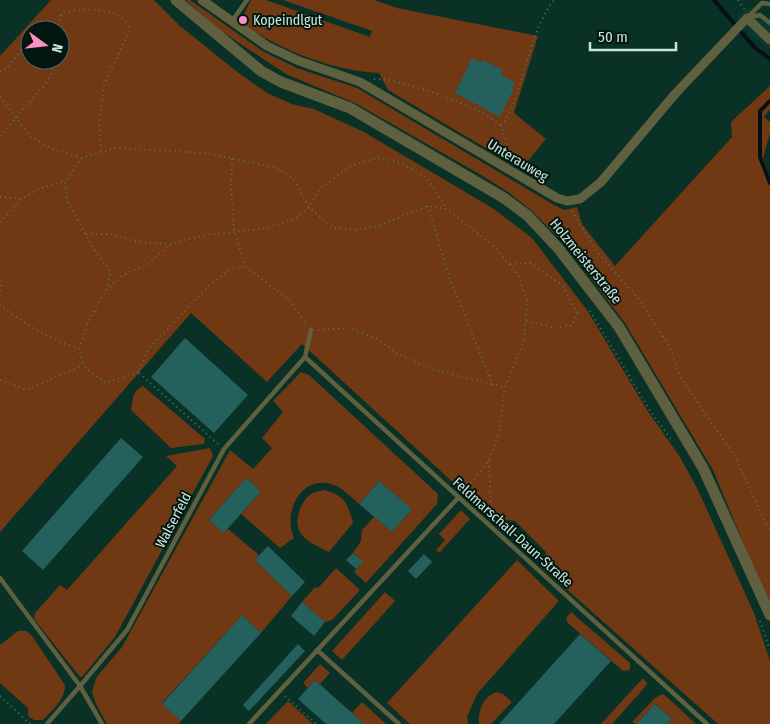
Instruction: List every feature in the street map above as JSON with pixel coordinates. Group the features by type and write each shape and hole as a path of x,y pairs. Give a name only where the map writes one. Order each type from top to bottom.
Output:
{"street":[{"name":"Holzmeisterstraße","path":"176,0 261,71 281,82 350,108 504,198 528,216 558,248 620,327 703,468 770,615"},
{"name":"Unterauweg","path":"202,0 282,53 360,82 557,198 567,201"},
{"path":"567,201 580,199 601,182 675,94 745,20 770,40"}],"lane":[{"path":"232,21 247,0"},
{"path":"745,20 763,1 770,4"},
{"path":"745,20 760,15 770,23"},
{"name":"Walserfeld","path":"47,724 127,630 224,449 305,357 311,330"},
{"name":"Feldmarschall-Daun-Straße","path":"305,357 707,724"},
{"path":"249,724 458,498"},
{"path":"0,578 80,686 102,724"},
{"path":"317,650 399,724"}],"path":[{"path":"500,126 506,121 516,96 541,20 554,0"},
{"path":"60,20 62,13 78,10 117,13 127,21 130,30 104,85 99,121 101,153"},
{"path":"0,72 8,67 20,51"},
{"path":"0,136 15,116 48,81 53,70"},
{"path":"360,82 376,78 407,85 457,102 482,113 500,126 513,172"},
{"path":"0,97 31,138 52,149 82,158 115,148 207,153 277,168 293,178 309,207 333,228 356,230 378,226 428,206 447,210"},
{"path":"0,222 22,199 41,188 66,180 82,158"},
{"path":"86,234 111,234 139,242 170,244 205,235 262,229 295,219 309,207 320,189 352,165 379,158 401,163 427,178 447,210 494,246 519,277 527,300 524,340 505,387 498,433 489,461 490,511 493,530"},
{"path":"232,159 231,188 234,231 245,266 289,300 311,330 349,328 375,338 400,355 431,368 505,387"},
{"path":"66,180 67,201 111,272 106,290 88,322 79,348 83,365 105,383 138,372 150,348 208,288 230,269 245,266"},
{"path":"0,197 22,199"},
{"path":"567,201 579,226 598,253 639,299 669,346 685,384 737,460 770,532"},
{"path":"428,206 450,279 493,385"},
{"path":"106,290 123,275 147,264 170,244"},
{"path":"508,264 530,263 562,286 577,313 573,326 555,328 525,321"},
{"path":"0,280 2,284 0,293"},
{"path":"0,305 10,314 63,344 79,348"},
{"path":"590,310 649,409 676,446"},
{"path":"0,380 27,390 83,365"},
{"path":"138,372 224,449"},
{"path":"458,498 489,461"},
{"path":"758,614 770,650"},
{"path":"279,691 316,724"},
{"path":"0,696 30,724"}],"shaded area":[{"path":"51,0 154,0 180,26 267,93 292,104 314,109 364,132 494,209 532,238 587,310 647,410 680,457 698,490 754,613 770,661 770,724 718,724 544,569 546,552 515,521 493,519 302,344 267,382 191,313 0,532 0,56 20,34 20,70 70,70 70,20 33,20"},
{"path":"186,0 190,0 264,52 297,68 357,88 554,205 564,210 577,207 582,224 615,266 732,137 731,122 770,86 770,109 764,117 770,122 770,133 763,158 770,177 770,607 713,470 625,323 564,243 532,211 508,192 357,104 286,74 218,29"},
{"path":"251,0 266,0 370,37 372,31 283,0 374,0 397,8 538,36 514,113 546,139 521,169 388,90 379,73 342,68 306,57 273,42 240,23"},
{"path":"748,6 770,27 770,49 750,34 737,17"},
{"path":"301,372 309,375 438,494 437,504 366,583 354,572 362,562 353,553 361,541 362,530 374,517 392,532 412,509 379,481 359,504 337,486 323,483 313,485 304,490 293,507 291,528 294,538 280,548 241,514 261,491 246,478 209,520 224,533 228,529 259,555 255,560 292,596 261,633 242,615 162,703 181,721 179,724 107,724 92,692 96,678 122,647 230,450 253,469 272,448 262,438 283,412 273,401"},
{"path":"143,386 205,439 204,444 171,448 131,410 135,393"},
{"path":"210,448 213,456 115,637 82,677 80,677 34,619 35,613 60,585 67,590 177,466 166,456"},
{"path":"324,490 337,495 344,501 353,523 329,552 306,539 300,532 297,522 299,511 305,500 313,493"},
{"path":"461,510 470,519 439,553 436,550 445,540 439,534"},
{"path":"517,560 559,601 477,694 467,717 468,724 410,724 387,703"},
{"path":"336,568 360,590 332,620 325,622 302,602"},
{"path":"385,592 395,601 342,660 332,651"},
{"path":"571,612 630,663 630,670 623,671 568,623 566,618"},
{"path":"18,631 26,631 32,636 65,685 61,700 43,720 34,720 28,716 28,708 0,683 0,645"},
{"path":"320,664 330,673 320,684 315,680 308,688 303,683"},
{"path":"643,678 647,683 645,687 612,724 601,724"},
{"path":"497,692 503,694 512,702 491,724 479,724 482,704 488,697"},
{"path":"662,694 696,724 668,724 672,719 655,704 636,724 632,722 655,698"},
{"path":"288,701 313,724 266,724"},
{"path":"362,702 386,724 364,724 352,713"}],"building":[{"path":"472,58 482,63 483,60 503,70 501,75 515,82 500,117 455,93"},
{"path":"185,338 248,395 214,433 151,377"},
{"path":"121,438 143,457 43,570 22,551"},
{"path":"246,478 261,491 224,533 209,520"},
{"path":"379,481 412,509 392,532 359,504"},
{"path":"268,546 305,582 292,596 255,560"},
{"path":"353,553 363,562 356,569 346,560"},
{"path":"424,554 432,562 416,579 408,571"},
{"path":"302,602 325,622 314,636 291,616"},
{"path":"242,615 261,633 181,721 162,704"},
{"path":"580,634 611,661 554,724 499,724"},
{"path":"298,644 305,651 249,711 243,705"},
{"path":"315,680 364,724 326,724 298,699"},
{"path":"655,704 672,719 668,724 636,724"}],"waterway":[{"path":"714,0 754,47 770,59"},
{"path":"770,101 760,111 760,157 770,183"}],"place":[{"name":"Kopeindlgut","path":"243,20"}]}
